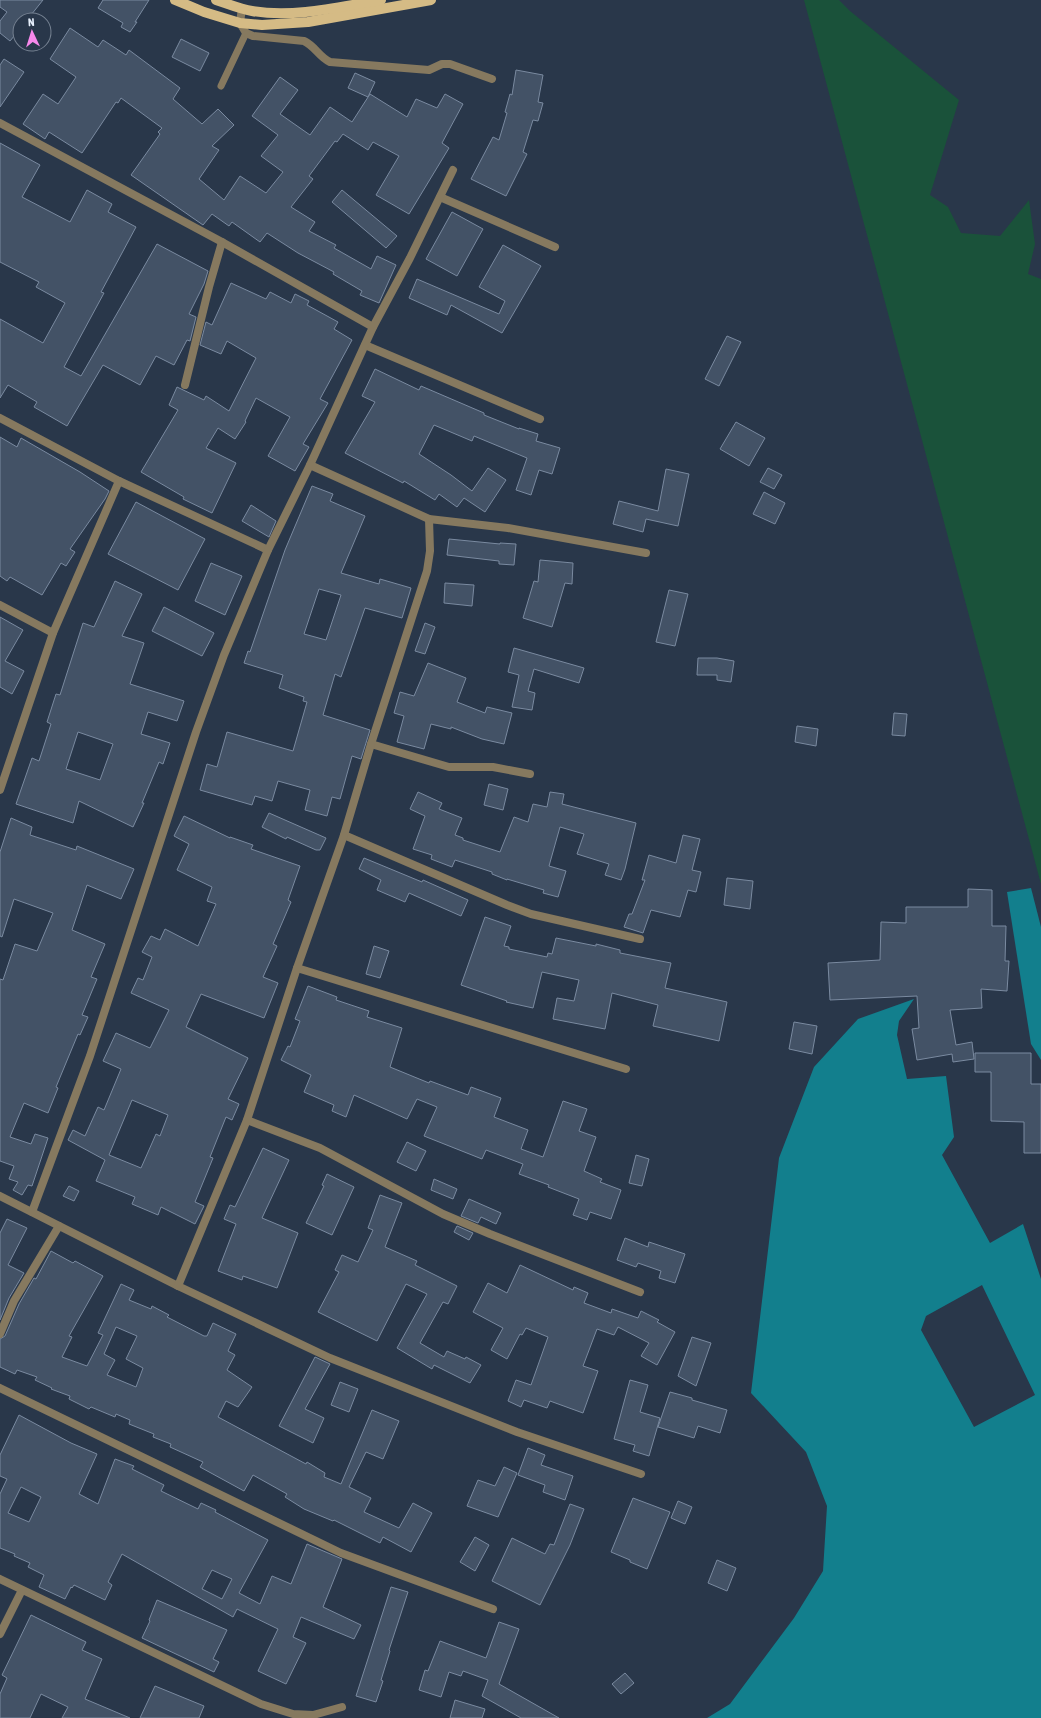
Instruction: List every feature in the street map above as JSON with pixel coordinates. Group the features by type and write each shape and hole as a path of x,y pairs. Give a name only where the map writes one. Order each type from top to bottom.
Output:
{"main road":[{"path":"175,0 204,12 240,23 262,25 308,22 431,0"},
{"path":"216,0 242,8 271,13 308,11 381,0"}],"street":[{"path":"242,8 240,23 246,33 253,36 304,41 311,44 323,59 330,62 429,70 442,64 450,64 492,79"},
{"path":"0,123 222,242 373,327"},
{"path":"32,1212 90,1056 196,732 224,654 268,550 310,465 373,327 453,170"},
{"path":"440,197 555,247"},
{"path":"185,384 222,242"},
{"path":"365,345 540,419"},
{"path":"0,418 119,481 268,550"},
{"path":"310,465 429,519 508,528 646,553"},
{"path":"0,790 53,633 119,481"},
{"path":"178,1286 247,1120 297,968 344,835 371,744 427,571 430,551 429,519"},
{"path":"0,605 53,633"},
{"path":"371,744 449,767 492,767 530,774"},
{"path":"344,835 530,914 640,939"},
{"path":"297,968 626,1069"},
{"path":"247,1120 320,1148 450,1216 490,1234 640,1292"},
{"path":"0,1196 178,1286 330,1358 517,1432 641,1474"},
{"path":"0,1334 14,1301 59,1226"},
{"path":"0,1388 341,1553 493,1609"},
{"path":"0,1579 261,1704 293,1714 313,1715 342,1707"},
{"path":"0,1634 22,1590"}],"lane":[{"path":"221,86 246,33"}],"green space":[{"path":"804,0 839,0 850,11 959,100 930,195 948,207 961,233 1000,236 1029,200 1035,244 1028,274 1041,279 1041,884"}],"water":[{"path":"1031,888 1041,927 1041,1060 1031,1044 1007,892"},
{"path":"914,999 899,1021 897,1035 907,1079 946,1076 954,1137 942,1155 990,1243 1023,1224 1041,1279 1041,1718 707,1718 730,1704 794,1618 823,1571 827,1506 806,1452 751,1393 779,1158 814,1067 858,1019","holes":["982,1285 1035,1395 974,1427 921,1330 926,1316"]}],"building":[{"path":"0,0 43,0 33,12 12,12 12,39 10,41 0,33 0,21 7,12 0,7"},
{"path":"103,0 149,0 130,32 121,27 123,23 98,8"},
{"path":"70,28 98,47 103,40 126,55 129,50 180,88 173,99 202,124 218,109 234,125 212,146 219,150 199,179 224,200 240,176 266,193 283,172 261,156 278,135 252,116 280,77 298,90 280,114 310,135 330,107 352,122 370,94 407,117 416,99 437,108 445,94 463,104 442,143 449,148 409,214 376,195 399,156 373,142 368,150 343,134 337,142 335,141 309,176 313,179 291,207 315,222 309,231 336,245 334,248 371,269 377,256 396,265 379,303 360,295 362,291 333,274 334,272 298,253 267,233 260,242 232,222 229,226 212,214 203,225 131,175 160,134 158,132 162,128 121,98 118,103 116,102 82,153 49,132 45,139 23,124 43,94 58,104 76,77 50,59"},
{"path":"181,39 209,53 200,71 172,57"},
{"path":"4,59 24,72 0,107 0,65"},
{"path":"516,70 543,75 538,102 543,103 538,121 533,120 523,152 527,154 506,196 471,179 493,137 499,140 507,113 505,112 510,94 512,95"},
{"path":"355,73 375,82 368,97 348,88"},
{"path":"0,143 40,165 22,197 70,222 87,190 112,204 108,212 136,227 101,292 104,293 64,367 81,376 157,244 208,271 204,284 189,314 196,317 190,341 187,340 174,365 156,356 140,385 103,365 67,426 34,407 37,402 8,385 0,398 0,319 43,343 65,303 36,287 39,282 0,262"},
{"path":"342,190 397,236 386,248 332,202"},
{"path":"452,212 483,229 457,276 426,259"},
{"path":"503,245 541,266 502,333 451,305 447,315 409,298 417,279 499,314 505,301 479,287"},
{"path":"231,283 266,299 270,292 291,303 295,294 309,301 307,305 338,322 334,329 352,340 320,399 328,403 303,444 309,447 295,471 268,456 290,417 256,398 245,421 246,422 235,439 218,428 206,448 236,463 212,513 183,499 184,497 141,472 178,410 169,405 177,387 204,400 206,396 229,411 256,358 227,341 221,354 200,345 206,322 212,325"},
{"path":"727,336 741,342 719,386 705,379"},
{"path":"375,369 419,390 421,386 484,413 484,415 519,429 538,434 536,441 560,448 552,474 539,470 531,495 516,490 527,458 474,436 472,441 434,425 419,454 472,491 488,468 506,480 485,512 464,498 457,507 439,494 435,500 404,481 403,483 345,453 375,402 362,396"},
{"path":"736,422 765,438 749,466 720,449"},
{"path":"0,437 17,447 21,438 80,472 109,491 70,549 75,552 66,566 61,563 42,595 10,577 7,581 0,576"},
{"path":"768,468 782,475 774,489 760,482"},
{"path":"666,469 689,474 678,526 646,519 643,532 613,524 619,501 658,511"},
{"path":"312,486 333,494 330,501 365,516 341,573 379,584 380,579 411,588 402,618 365,608 341,677 335,674 323,715 370,730 361,759 352,756 340,799 332,797 327,816 305,810 310,790 278,781 272,801 255,796 252,805 200,790 207,764 217,767 227,732 293,751 307,702 303,701 304,697 279,688 283,675 244,663 248,651 250,652 285,550","holes":["319,589 341,595 326,640 304,634"]},
{"path":"764,492 785,503 775,524 753,514"},
{"path":"136,502 205,539 178,590 108,554"},
{"path":"251,505 276,521 269,537 242,521"},
{"path":"449,539 516,544 514,565 499,564 499,561 447,555"},
{"path":"540,560 573,563 572,584 565,583 552,627 523,618 534,581 538,582"},
{"path":"211,563 242,576 225,615 195,601"},
{"path":"115,581 142,594 122,636 144,643 130,684 184,701 177,721 148,712 141,734 170,743 163,764 159,762 142,803 144,803 133,827 79,801 73,823 16,804 32,758 39,761 51,724 47,722 56,694 60,695 83,623 94,627","holes":["78,732 113,744 100,780 66,769"]},
{"path":"445,583 474,585 472,606 444,603"},
{"path":"669,590 688,594 675,646 656,642"},
{"path":"164,607 214,633 202,656 152,631"},
{"path":"0,617 23,630 5,661 24,671 12,694 0,687"},
{"path":"425,623 435,627 425,654 415,651"},
{"path":"514,648 584,668 579,683 534,669 528,691 535,693 532,710 512,707 519,675 508,672"},
{"path":"698,658 717,658 734,661 731,682 717,680 717,675 697,675"},
{"path":"428,663 466,678 457,702 485,713 487,707 512,713 504,744 482,739 451,727 451,729 431,724 424,749 397,742 404,716 394,713 400,692 414,696"},
{"path":"894,713 907,714 905,736 892,735"},
{"path":"797,726 818,729 816,746 795,742"},
{"path":"489,784 508,789 503,810 484,805"},
{"path":"418,792 442,803 439,809 462,818 455,835 463,838 463,840 500,852 514,817 528,822 533,804 547,807 550,792 564,794 562,804 636,823 621,880 605,875 609,864 577,854 584,834 560,827 549,866 566,871 558,897 543,893 544,890 507,880 492,874 492,872 455,860 452,867 431,859 432,855 413,849 425,816 410,809"},
{"path":"269,813 326,838 320,850 316,850 287,837 286,839 262,827"},
{"path":"184,816 230,838 253,845 251,849 300,866 288,900 291,902 273,944 277,946 263,977 278,983 264,1018 201,994 186,1027 248,1058 228,1099 239,1104 232,1120 226,1117 210,1157 213,1158 195,1202 204,1206 195,1224 161,1207 158,1215 132,1204 135,1197 96,1181 105,1160 68,1140 73,1130 85,1136 98,1107 104,1110 121,1069 103,1061 116,1033 150,1048 169,1010 131,993 138,978 143,980 152,957 142,952 151,936 160,940 165,929 198,946 216,904 207,901 212,887 177,870 189,844 174,836","holes":["132,1100 168,1115 160,1136 156,1134 141,1168 109,1155"]},
{"path":"11,818 32,827 30,835 76,850 77,846 134,869 121,899 87,885 72,930 105,944 91,977 97,979 82,1015 88,1017 80,1035 78,1034 56,1087 58,1088 48,1113 24,1103 10,1137 31,1144 35,1134 48,1138 32,1186 28,1185 22,1195 13,1190 18,1182 9,1179 14,1166 0,1161 0,979 3,980 15,944 37,951 53,913 14,899 2,937 0,936 0,852"},
{"path":"683,835 700,839 692,870 701,872 696,892 688,890 680,917 651,910 643,933 624,927 629,914 632,914 645,880 642,880 649,855 676,863"},
{"path":"364,858 422,882 423,880 468,900 461,916 409,893 405,902 377,890 381,880 359,869"},
{"path":"727,878 753,881 750,909 724,905"},
{"path":"968,889 992,890 992,926 1006,926 1005,961 1009,961 1007,991 981,989 982,1008 950,1010 956,1045 972,1042 974,1059 953,1062 952,1054 917,1060 912,1029 919,1028 917,996 830,1000 828,963 880,960 881,922 906,923 906,907 968,907"},
{"path":"485,917 511,926 504,946 509,947 509,949 547,957 548,953 552,954 556,938 596,946 596,944 620,950 620,953 671,963 665,988 727,1002 719,1041 653,1026 658,1005 612,993 605,1029 553,1019 557,998 574,1001 579,980 542,972 533,1008 506,1002 507,1001 461,985"},
{"path":"374,946 389,951 380,978 366,974"},
{"path":"308,986 337,997 336,1000 369,1011 367,1017 402,1028 390,1067 429,1083 430,1081 468,1095 471,1087 501,1098 494,1117 528,1130 521,1149 543,1157 563,1101 587,1109 579,1131 596,1137 584,1171 602,1179 600,1182 621,1190 611,1219 590,1212 587,1220 573,1215 579,1199 548,1187 549,1185 519,1174 523,1164 486,1150 482,1159 424,1136 437,1107 417,1099 407,1119 354,1095 346,1117 332,1111 334,1105 304,1092 311,1075 281,1060 288,1046 290,1047 300,1021 295,1019"},
{"path":"794,1022 817,1026 812,1054 789,1049"},
{"path":"975,1053 1031,1053 1031,1084 1041,1084 1041,1153 1024,1153 1024,1122 991,1121 991,1072 975,1072"},
{"path":"407,1142 426,1151 416,1171 397,1162"},
{"path":"263,1148 289,1160 262,1218 298,1233 277,1288 243,1276 242,1280 218,1271 236,1224 224,1219 230,1205 235,1207"},
{"path":"636,1155 649,1159 642,1186 629,1183"},
{"path":"327,1174 354,1187 332,1235 306,1223 324,1186 322,1185"},
{"path":"434,1179 457,1189 453,1199 431,1190"},
{"path":"69,1186 79,1191 74,1201 63,1196"},
{"path":"380,1195 402,1203 385,1247 417,1261 415,1265 457,1286 448,1304 443,1302 420,1343 444,1357 447,1351 465,1359 466,1357 481,1365 470,1383 434,1365 432,1369 397,1348 427,1294 406,1284 377,1341 318,1312 339,1272 335,1270 342,1255 358,1262 373,1230 368,1228"},
{"path":"469,1199 501,1213 496,1224 481,1217 478,1223 461,1216"},
{"path":"7,1219 27,1228 8,1265 24,1273 9,1298 0,1320 0,1233"},
{"path":"457,1226 473,1233 469,1240 454,1232"},
{"path":"625,1238 648,1247 649,1242 685,1254 675,1283 659,1278 661,1271 638,1263 636,1267 617,1260"},
{"path":"51,1251 73,1263 75,1261 103,1276 69,1336 72,1337 62,1357 87,1366 103,1335 98,1333 121,1284 134,1290 129,1300 151,1309 152,1306 169,1315 167,1317 204,1336 207,1336 213,1323 236,1334 228,1351 235,1355 227,1370 252,1387 238,1407 226,1401 218,1417 306,1464 307,1462 325,1473 324,1477 341,1484 372,1410 399,1421 383,1459 366,1452 349,1487 371,1498 364,1512 399,1528 413,1503 432,1513 411,1552 383,1537 380,1543 334,1520 333,1521 304,1509 285,1497 287,1494 253,1475 244,1491 200,1467 203,1462 170,1447 171,1444 153,1437 154,1434 129,1424 130,1420 116,1414 115,1417 91,1407 89,1409 69,1399 70,1396 51,1389 52,1388 35,1380 37,1377 17,1370 15,1374 0,1367 0,1339 5,1336 19,1304 34,1278 36,1279","holes":["116,1327 137,1336 126,1359 143,1368 136,1387 107,1375 115,1360 104,1354"]},
{"path":"520,1265 573,1290 574,1287 588,1293 584,1303 611,1313 612,1309 638,1318 641,1311 659,1320 657,1322 675,1332 657,1365 641,1356 649,1343 618,1327 614,1335 597,1329 583,1366 598,1371 583,1413 550,1401 547,1408 524,1400 521,1407 508,1401 516,1380 531,1385 548,1337 526,1328 522,1335 520,1334 507,1359 491,1350 503,1328 473,1312 488,1283 507,1293"},
{"path":"692,1337 711,1343 696,1386 678,1376"},
{"path":"315,1357 330,1364 305,1409 324,1418 313,1443 279,1426"},
{"path":"630,1380 648,1385 640,1412 660,1418 649,1456 633,1451 635,1445 614,1439"},
{"path":"340,1382 358,1389 349,1412 331,1405"},
{"path":"670,1392 727,1410 720,1433 698,1426 694,1438 658,1427"},
{"path":"19,1415 71,1443 97,1454 79,1494 98,1504 115,1459 134,1466 132,1469 164,1485 161,1491 198,1509 201,1503 216,1510 215,1512 268,1540 239,1593 260,1604 272,1576 291,1584 307,1544 342,1559 323,1607 361,1625 354,1639 301,1617 293,1637 306,1643 286,1684 258,1671 278,1629 237,1609 233,1617 122,1554 108,1582 112,1585 105,1600 74,1585 72,1588 71,1587 65,1599 39,1587 44,1575 28,1567 30,1563 14,1556 15,1554 0,1548 0,1494 7,1479 0,1476 0,1455","holes":["21,1487 41,1497 29,1522 8,1513","212,1570 232,1579 222,1599 202,1589"]},
{"path":"528,1448 545,1455 541,1465 573,1476 565,1500 543,1492 545,1485 518,1475"},
{"path":"504,1467 517,1473 498,1517 467,1506 478,1480 495,1486"},
{"path":"633,1498 670,1512 647,1569 611,1552"},
{"path":"678,1501 692,1507 685,1524 671,1518"},
{"path":"570,1504 584,1509 570,1545 540,1605 492,1581 512,1538 545,1554 550,1544 554,1545"},
{"path":"475,1537 489,1545 475,1571 460,1562"},
{"path":"717,1560 736,1568 727,1591 708,1583"},
{"path":"391,1587 408,1592 389,1650 390,1651 381,1680 383,1681 376,1702 356,1696"},
{"path":"157,1600 227,1630 213,1659 219,1662 214,1672 142,1638"},
{"path":"31,1615 86,1642 82,1650 102,1659 85,1699 130,1718 62,1718 68,1707 41,1694 30,1718 0,1718 0,1694 7,1678 2,1675"},
{"path":"499,1622 519,1629 499,1684 559,1718 521,1718 482,1696 488,1680 463,1671 461,1676 449,1672 441,1697 419,1690 425,1670 428,1671 440,1641 486,1658"},
{"path":"625,1673 634,1683 621,1694 612,1684"},
{"path":"155,1686 204,1706 199,1718 140,1718"},
{"path":"455,1700 485,1709 482,1718 450,1718"}]}
